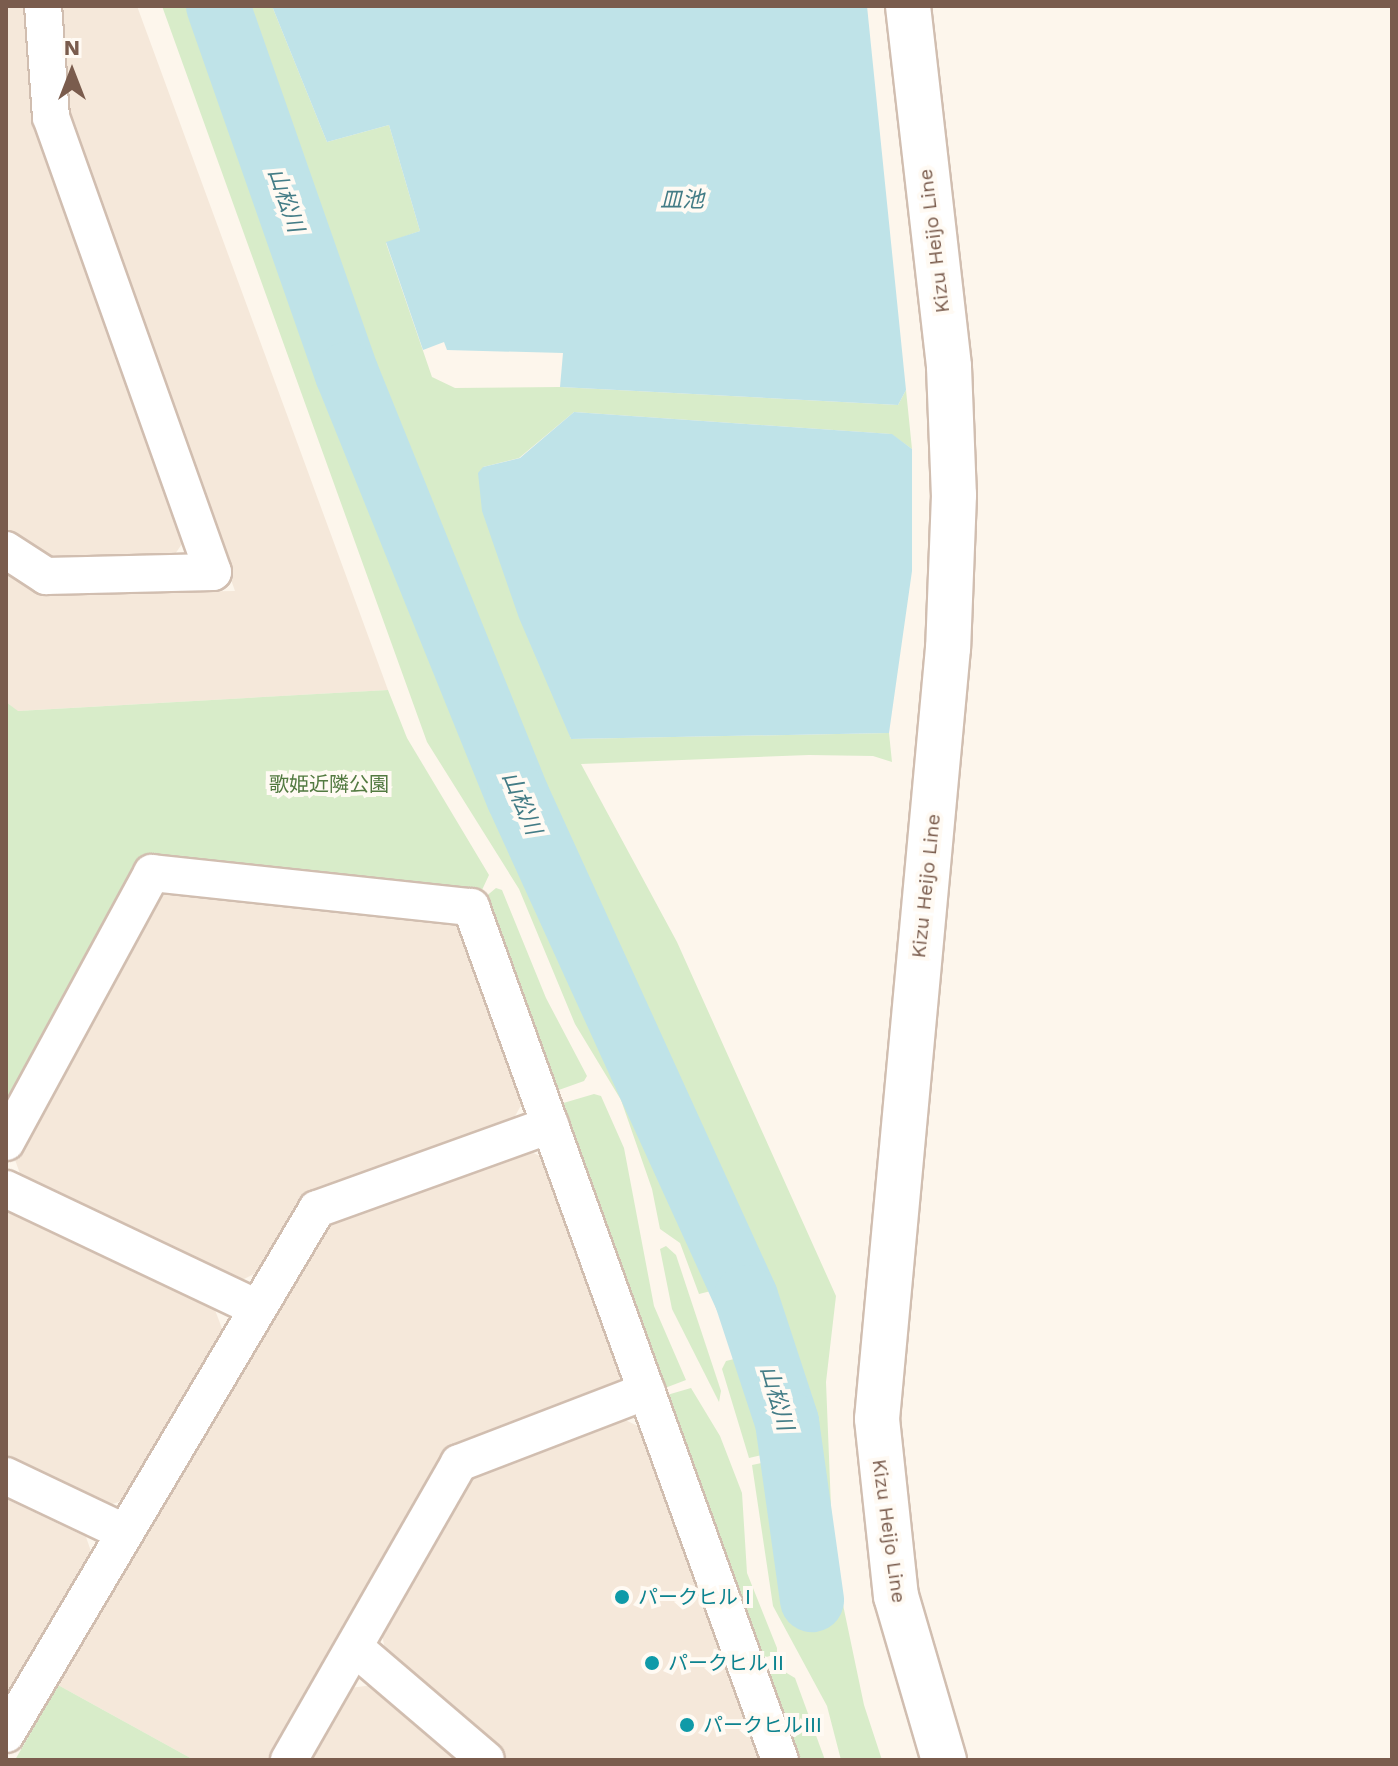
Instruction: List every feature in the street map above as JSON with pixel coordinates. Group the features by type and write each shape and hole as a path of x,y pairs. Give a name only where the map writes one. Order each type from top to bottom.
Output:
{"main road":[{"name":"Kizu Heijo Line","path":"908,6 949,367 954,495 948,648 877,1419 896,1596 944,1760"}],"street":[{"path":"6,550 46,576 213,572 51,117 43,6"},
{"path":"6,1142 152,873 471,907 780,1760"},
{"path":"6,1734 255,1307 317,1209 550,1125"},
{"path":"6,1189 255,1307"},
{"path":"289,1760 459,1463 647,1391"},
{"path":"6,1476 124,1532"},
{"path":"355,1648 486,1760"}],"shaded area":[{"path":"6,6 24,6 33,122 184,541 173,557 46,556 6,530"},
{"path":"58,6 137,6 388,690 17,711 6,702 6,568 48,594 235,591 67,118"},
{"path":"173,890 448,919 462,931 524,1100 514,1118 302,1196 256,1273 240,1281 22,1179 15,1160 156,896"},
{"path":"526,1150 550,1160 624,1367 616,1388 451,1450 270,1760 194,1760 58,1685 320,1229 331,1221"},
{"path":"6,1211 215,1310 223,1331 128,1499 106,1506 6,1459"},
{"path":"623,1419 644,1429 768,1760 509,1760 385,1651 382,1633 473,1475"},
{"path":"6,1499 86,1537 93,1557 6,1707"},
{"path":"373,1685 458,1760 309,1760 350,1688"}],"green space":[{"path":"162,6 197,6 465,726 470,725 680,1181 755,1373 775,1452 749,1458 722,1369 726,1361 738,1358 719,1289 699,1294 680,1243 660,1229 652,1189 621,1100 575,1024 519,889 427,742"},
{"path":"236,6 272,6 327,142 389,125 420,231 386,243 432,377 455,388 560,387 898,405 906,390 912,449 891,434 574,412 519,458 483,467 571,739 889,733 892,762 873,756 809,755 581,764 677,942 836,1296 826,1382 833,1557 864,1705 882,1760 841,1760 827,1706 773,1606 752,1465 775,1460 799,1611 828,1605 800,1417 748,1262 500,713 503,709 362,353 367,350 346,312"},
{"name":"歌姫近隣公園","path":"388,690 407,738 489,875 482,890 143,854 6,1107 6,702 18,711"},
{"path":"496,888 502,890 546,998 587,1076 584,1081 556,1091 484,898"},
{"path":"594,1094 601,1096 624,1148 654,1306 686,1380 665,1388 560,1104"},
{"path":"666,1246 676,1255 721,1391 719,1402 672,1309 660,1249"},
{"path":"691,1388 720,1436 742,1493 747,1573 777,1654 763,1658 667,1395"},
{"path":"780,1669 795,1678 825,1760 801,1760 769,1675"},
{"path":"58,1685 194,1760 15,1760"}],"water":[{"name":"皿池","path":"272,6 867,6 906,390 898,405 560,387 563,353 447,350 444,342 423,350 386,242 420,231 389,125 327,142"},
{"path":"574,412 892,434 912,449 912,571 889,733 571,739 519,618 482,511 478,473 483,467 520,458"}],"waterway":[{"name":"山松川","path":"218,6 347,374 518,797 746,1297 787,1422 812,1600"}],"place":[{"name":"パークヒルⅠ","path":"622,1597"},
{"name":"パークヒルⅡ","path":"652,1663"},
{"name":"パークヒルⅢ","path":"687,1725"}]}
